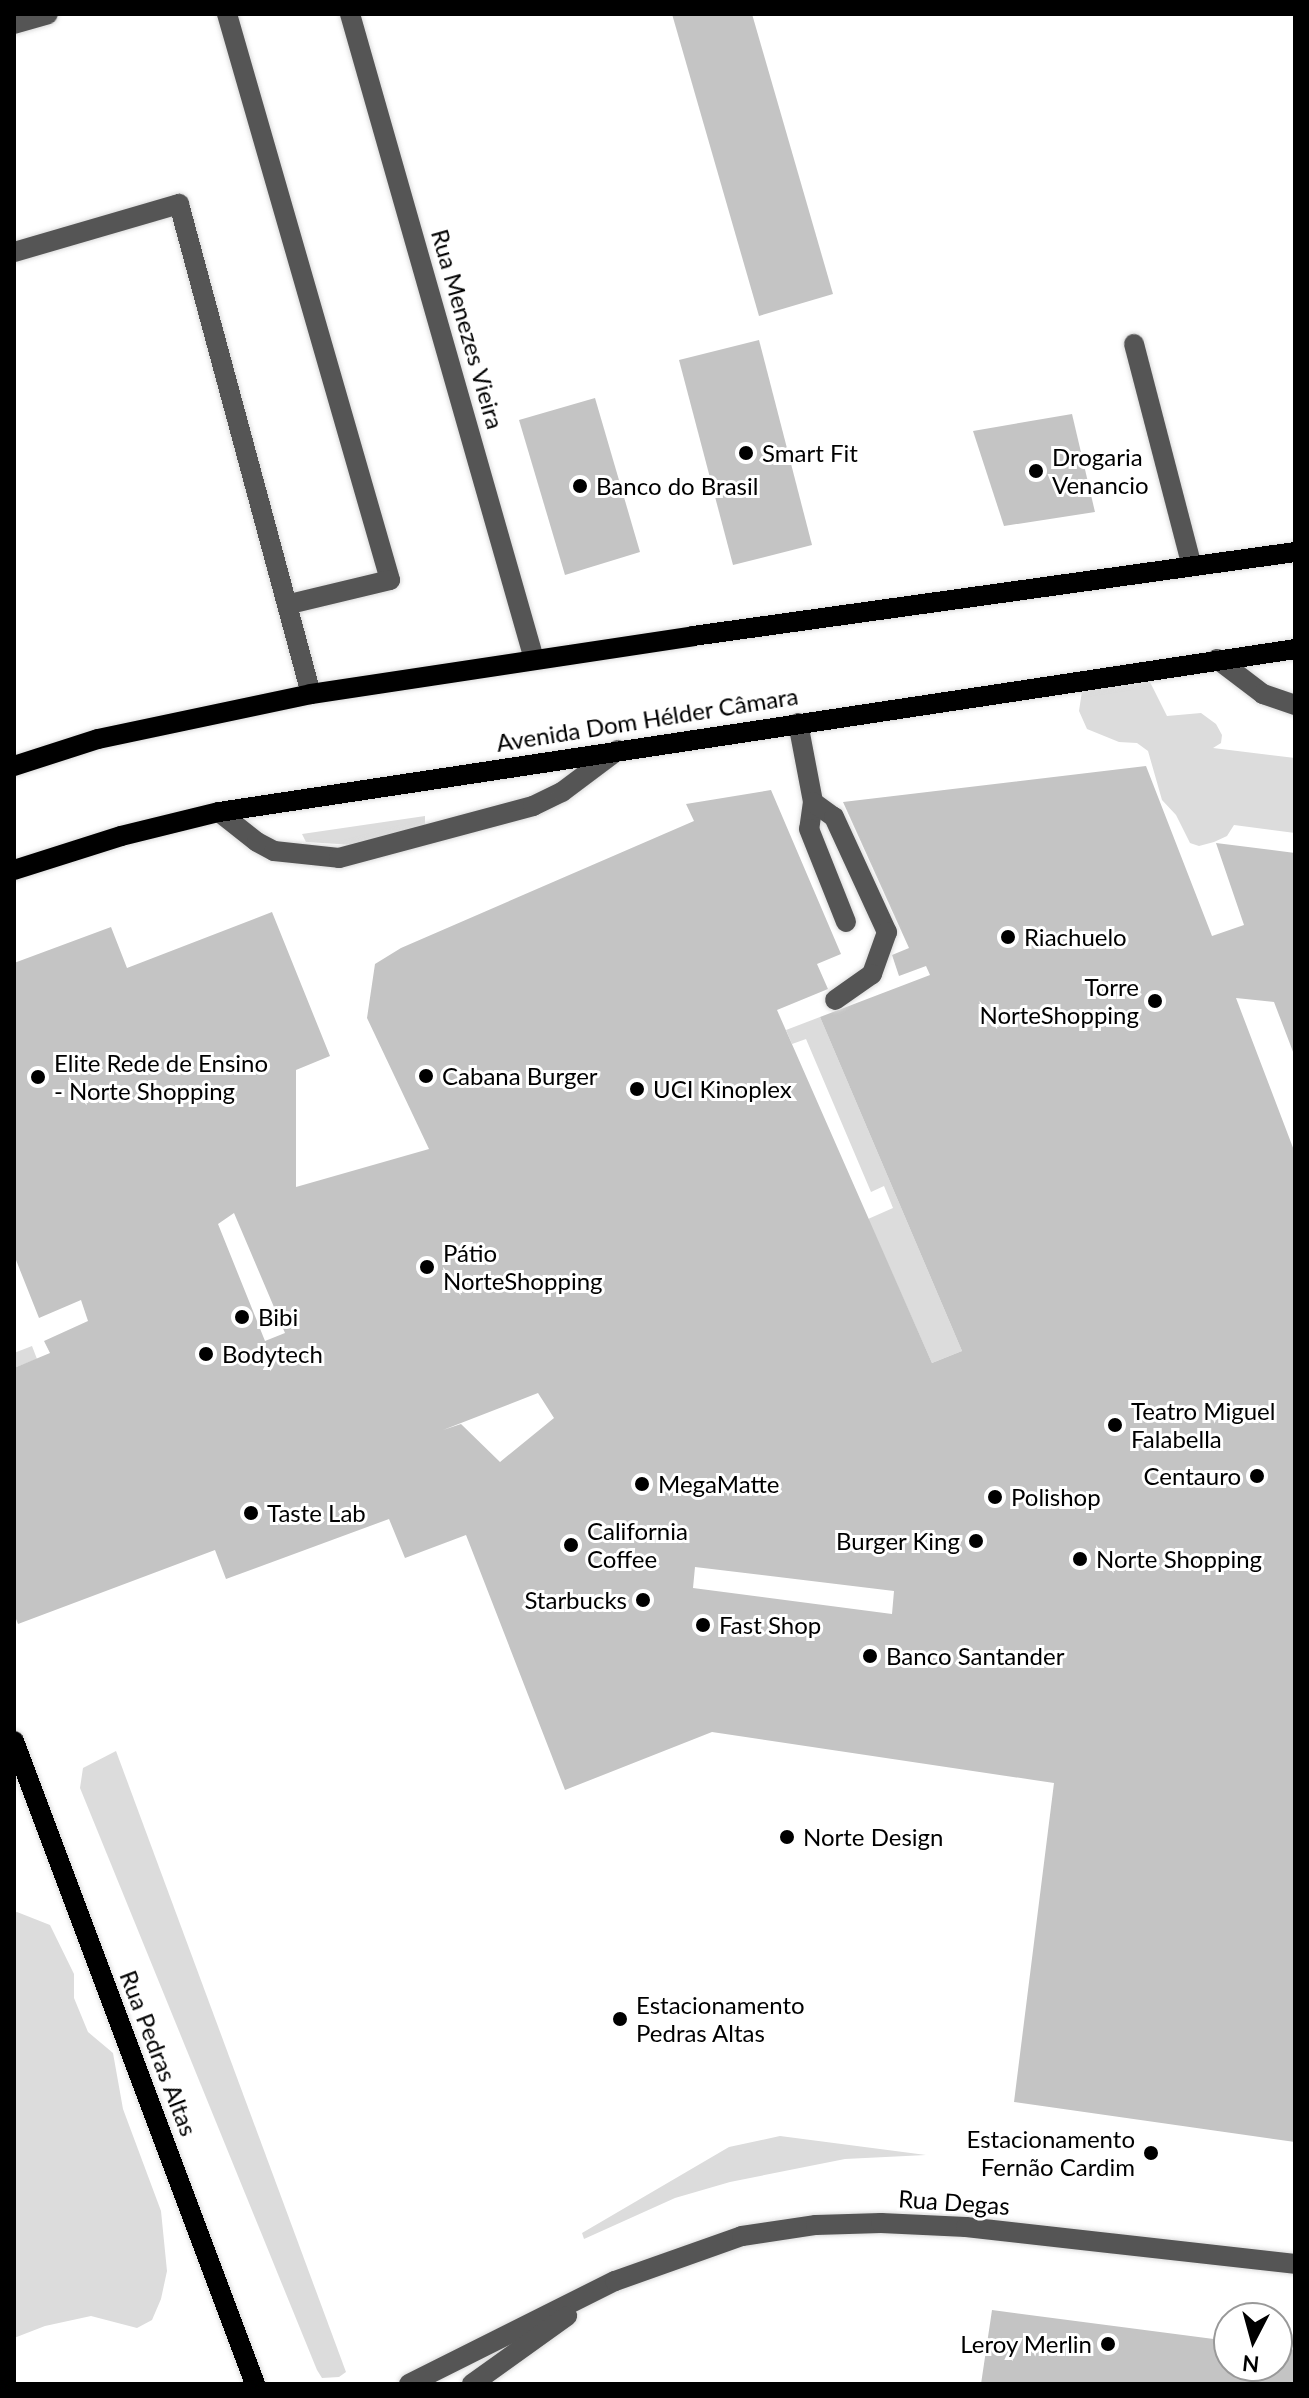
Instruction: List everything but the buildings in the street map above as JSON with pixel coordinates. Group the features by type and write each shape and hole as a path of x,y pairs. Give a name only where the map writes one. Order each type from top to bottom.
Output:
{"main road":[{"path":"14,766 98,739 311,694 534,659 1295,552"},
{"name":"Avenida Dom Hélder Câmara","path":"14,870 121,836 219,812 1295,649"},
{"name":"Rua Pedras Altas","path":"14,1741 255,2384"}],"street":[{"path":"14,24 48,14"},
{"path":"227,14 390,580 290,604"},
{"name":"Rua Menezes Vieira","path":"350,14 534,659"},
{"path":"14,252 179,204 290,604 311,694"},
{"path":"1134,344 1192,566"},
{"path":"1217,659 1263,694 1295,705"},
{"path":"798,723 813,802 809,829 846,922"},
{"path":"219,812 257,842 274,851 339,858 533,806 562,792 618,750"},
{"path":"813,802 834,817 887,932 872,974 835,1000"},
{"name":"Rua Degas","path":"409,2384 615,2281 742,2236 816,2225 881,2223 966,2227 1295,2264"},
{"name":"Rua Degas","path":"472,2384 615,2281"}],"shaded area":[{"path":"1120,664 1146,674 1167,716 1201,713 1216,724 1222,735 1221,743 1213,748 1295,758 1295,833 1234,825 1227,836 1214,842 1199,846 1190,843 1176,815 1162,800 1148,751 1137,743 1119,742 1087,729 1079,711 1082,691 1093,671"},
{"path":"425,816 425,826 354,845 306,842 302,834"},
{"path":"820,1017 962,1351 932,1363 868,1219 893,1208 884,1186 871,1192 806,1039 792,1044 786,1030"},
{"path":"32,1346 37,1359 14,1368 14,1353"},
{"path":"116,1751 346,2372 339,2377 322,2378 317,2370 80,1788 83,1768"},
{"path":"14,1913 50,1925 74,1974 74,1998 88,2032 113,2053 123,2109 161,2211 167,2271 161,2299 152,2320 137,2328 91,2316 45,2326 14,2338"},
{"path":"780,2136 926,2155 845,2159 730,2182 675,2198 584,2239 582,2233 729,2147"}],"place":[{"name":"Smart Fit","path":"746,453"},
{"name":"Drogaria Venancio","path":"1036,471"},
{"name":"Banco do Brasil","path":"580,486"},
{"name":"Riachuelo","path":"1008,937"},
{"name":"Torre NorteShopping","path":"1155,1001"},
{"name":"Cabana Burger","path":"426,1076"},
{"name":"Elite Rede de Ensino - Norte Shopping","path":"38,1077"},
{"name":"UCI Kinoplex","path":"637,1089"},
{"name":"Pátio NorteShopping","path":"427,1267"},
{"name":"Bibi","path":"242,1317"},
{"name":"Bodytech","path":"206,1354"},
{"name":"Teatro Miguel Falabella","path":"1115,1425"},
{"name":"Centauro","path":"1257,1476"},
{"name":"MegaMatte","path":"642,1484"},
{"name":"Polishop","path":"995,1497"},
{"name":"Taste Lab","path":"251,1513"},
{"name":"Burger King","path":"976,1541"},
{"name":"California Coffee","path":"571,1545"},
{"name":"Norte Shopping","path":"1080,1559"},
{"name":"Starbucks","path":"643,1600"},
{"name":"Fast Shop","path":"703,1625"},
{"name":"Banco Santander","path":"870,1656"},
{"name":"Norte Design","path":"787,1837"},
{"name":"Estacionamento Pedras Altas","path":"620,2019"},
{"name":"Estacionamento Fernão Cardim","path":"1151,2153"},
{"name":"Leroy Merlin","path":"1108,2344"}]}
